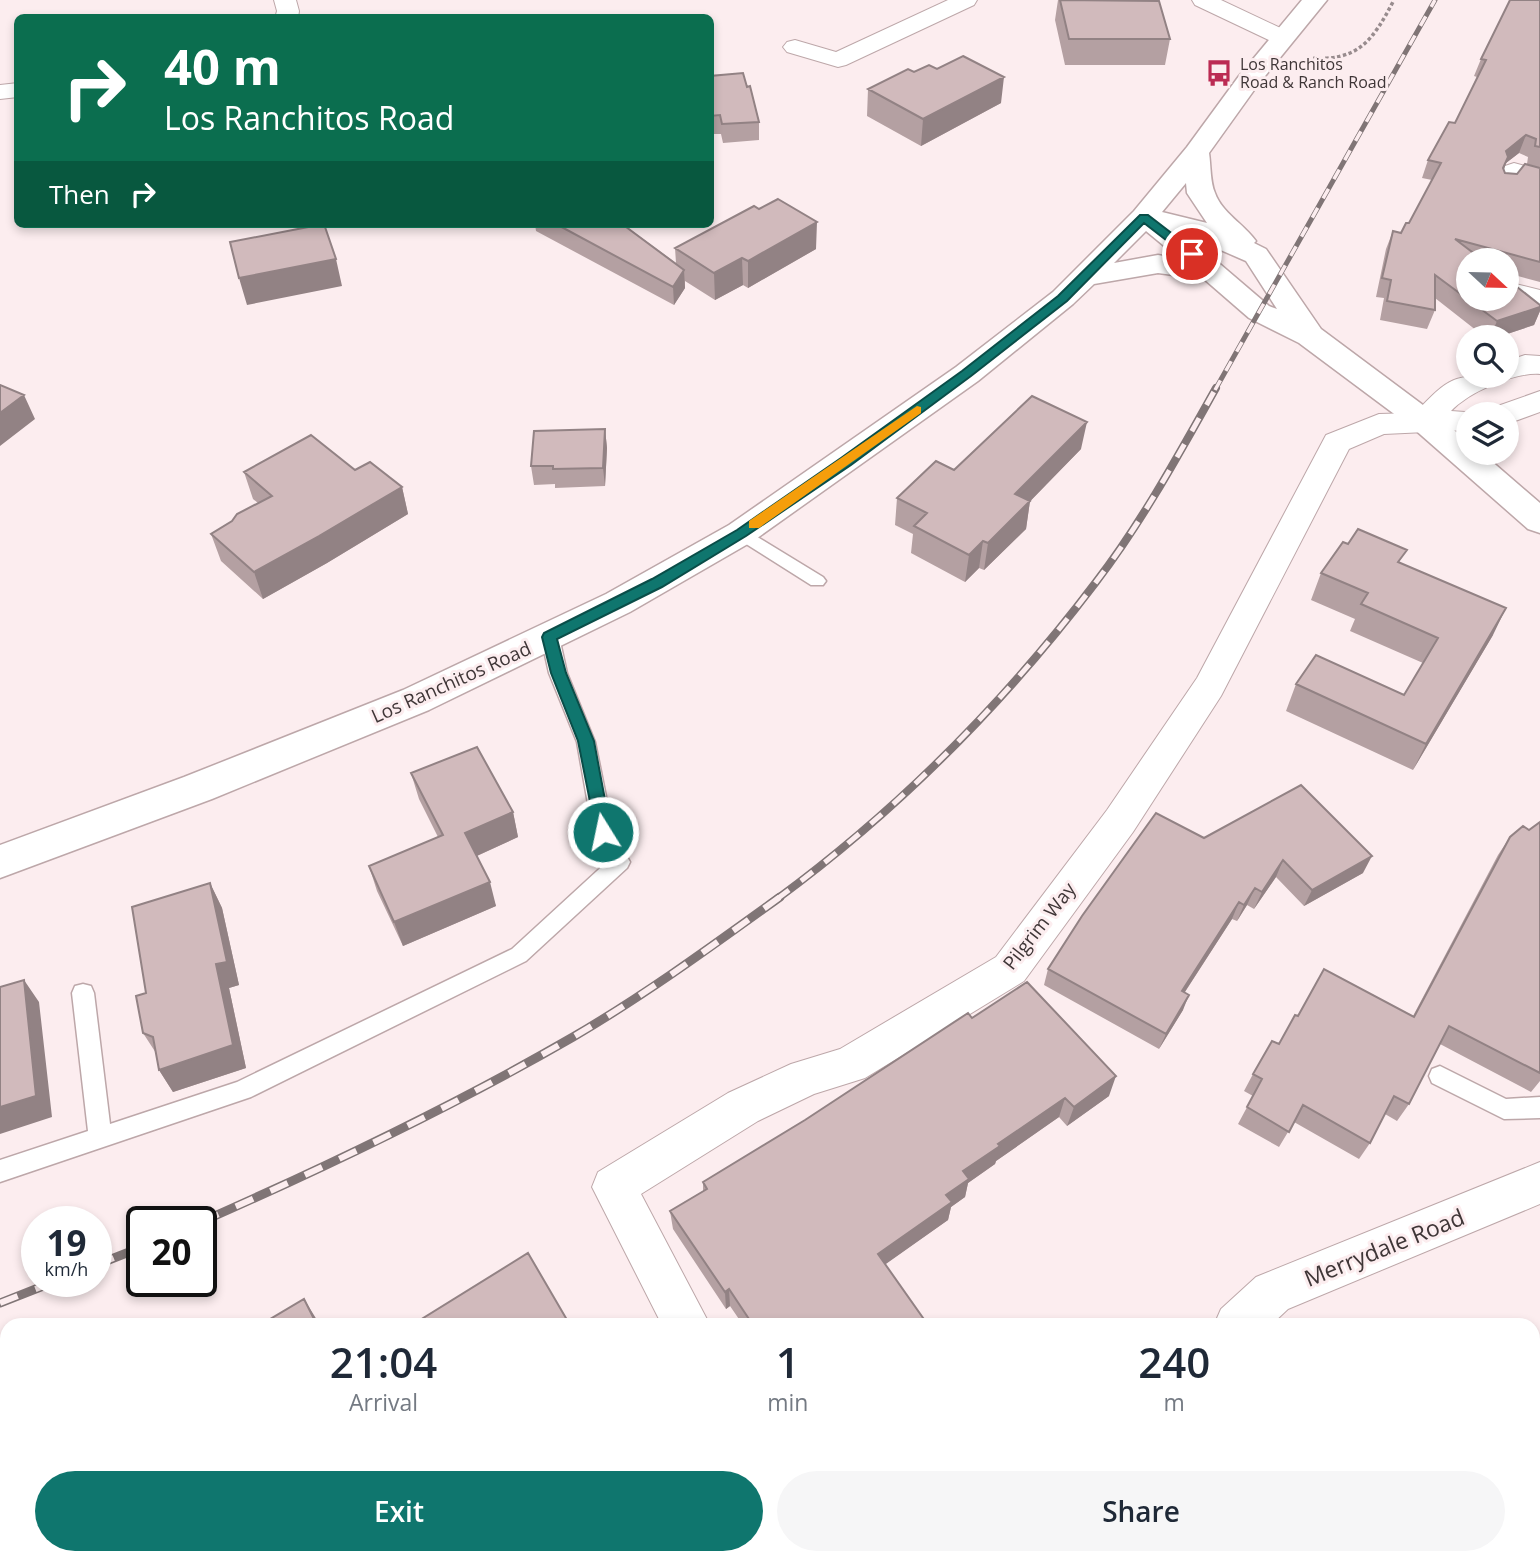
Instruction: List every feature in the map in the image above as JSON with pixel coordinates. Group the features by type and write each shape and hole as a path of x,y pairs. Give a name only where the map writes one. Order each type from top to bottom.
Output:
{"main road":[{"name":"Los Ranchitos Road","path":"0,862 198,788 416,699 550,637 657,583 741,533 967,374 1087,276 1144,217 1315,0"},
{"path":"1196,153 1201,193 1214,214 1256,255 1310,336"},
{"path":"1144,217 1206,231 1256,255"},
{"path":"1144,217 1172,237 1259,312 1310,336 1424,421 1540,521"},
{"path":"1087,276 1158,264 1212,272"}],"street":[{"path":"795,47 838,60 966,0"},
{"path":"1203,0 1283,38"},
{"path":"1513,172 1540,178"},
{"path":"1519,293 1540,298"},
{"path":"1519,366 1540,365"},
{"path":"1424,421 1453,391 1461,388"},
{"path":"1519,409 1540,401"},
{"path":"1424,421 1456,420"},
{"name":"Pilgrim Way","path":"683,1318 614,1187 743,1107 806,1077 850,1065 1010,969 1120,821 1209,687 1337,442 1379,424 1424,421"},
{"name":"Merrydale Road","path":"1245,1318 1272,1293 1540,1183"}],"lane":[{"path":"741,533 817,581"},
{"path":"0,1171 243,1090 519,955 620,862 603,832 586,741 558,673 550,637"},
{"path":"83,993 100,1137"},
{"path":"1440,1076 1504,1109 1540,1107"}],"path":[{"path":"1303,57 1325,60 1345,57 1365,47 1379,30 1394,0"}],"building":[{"path":"1060,0 1159,1 1170,39 1069,39"},
{"path":"1510,0 1540,0 1540,147 1535,146 1536,139 1526,135 1506,151 1508,157 1503,168 1505,173 1517,174 1525,164 1540,168 1540,262 1519,256 1519,248 1488,248 1455,239 1467,248 1456,248 1456,291 1435,275 1435,310 1387,301 1391,280 1382,278 1393,231 1401,233 1406,223 1409,223 1441,163 1428,160 1449,122 1455,123 1486,60 1481,59"},
{"path":"963,56 1004,77 923,119 868,89 908,69 914,72 929,65 937,69"},
{"path":"743,73 747,87 750,86 759,122 722,124 720,115 714,116 714,76"},
{"path":"778,199 817,222 748,261 742,258 714,273 675,248 754,206 759,209"},
{"path":"303,228 325,228 336,259 239,278 230,242"},
{"path":"563,228 627,228 684,270 673,287"},
{"path":"1519,288 1540,305 1540,307 1497,321 1485,312 1519,312"},
{"path":"0,385 24,395 0,413"},
{"path":"1032,396 1087,422 1015,494 1030,501 988,543 983,541 969,555 914,526 927,513 897,498 936,461 954,470"},
{"path":"605,429 603,468 553,469 553,466 531,466 534,431"},
{"path":"311,435 355,470 370,462 402,487 254,572 211,534 232,521 237,514 272,496 244,472"},
{"path":"1358,529 1407,550 1398,562 1506,608 1426,744 1296,684 1316,655 1404,695 1438,638 1361,604 1368,593 1321,573 1343,542 1348,544"},
{"path":"477,747 513,812 465,833 490,882 394,922 369,866 443,835 411,773"},
{"path":"1301,785 1372,856 1312,890 1283,860 1262,892 1255,888 1244,905 1239,902 1182,991 1189,995 1166,1034 1048,969 1082,916 1156,813 1204,838"},
{"path":"1540,822 1540,1073 1449,1026 1409,1104 1394,1096 1370,1143 1303,1105 1289,1132 1247,1107 1262,1079 1253,1074 1272,1041 1279,1044 1295,1015 1298,1016 1324,969 1414,1017 1510,837 1523,826 1529,830"},
{"path":"210,883 227,962 216,964 233,1045 159,1070 153,1037 143,1033 136,996 146,993 132,907"},
{"path":"24,980 36,1096 0,1107 0,987"},
{"path":"1027,982 1116,1076 1074,1107 1065,1098 998,1144 1000,1146 963,1171 969,1179 946,1195 952,1202 878,1254 923,1318 748,1318 729,1289 725,1292 670,1211 707,1189 703,1182 805,1120 968,1013 972,1018"},
{"path":"528,1253 566,1318 423,1318"},
{"path":"304,1299 314,1318 272,1318"}],"railway":[{"path":"1215,390 1435,0"},
{"path":"777,899 822,865 907,791 948,752 1025,669 1096,582 1129,536 1216,388"},
{"path":"217,1215 389,1135 527,1063 678,970 780,897"},
{"path":"112,1259 126,1253"},
{"path":"0,1303 21,1295"}],"slow traffic":[{"path":"754,525 917,410"}],"place":[{"name":"Los Ranchitos Road & Ranch Road","path":"1219,73"}],"route":[{"path":"603,832 586,741 558,673 550,637 657,583 741,533 846,461 967,374 1063,298 1144,217 1192,254"}]}
